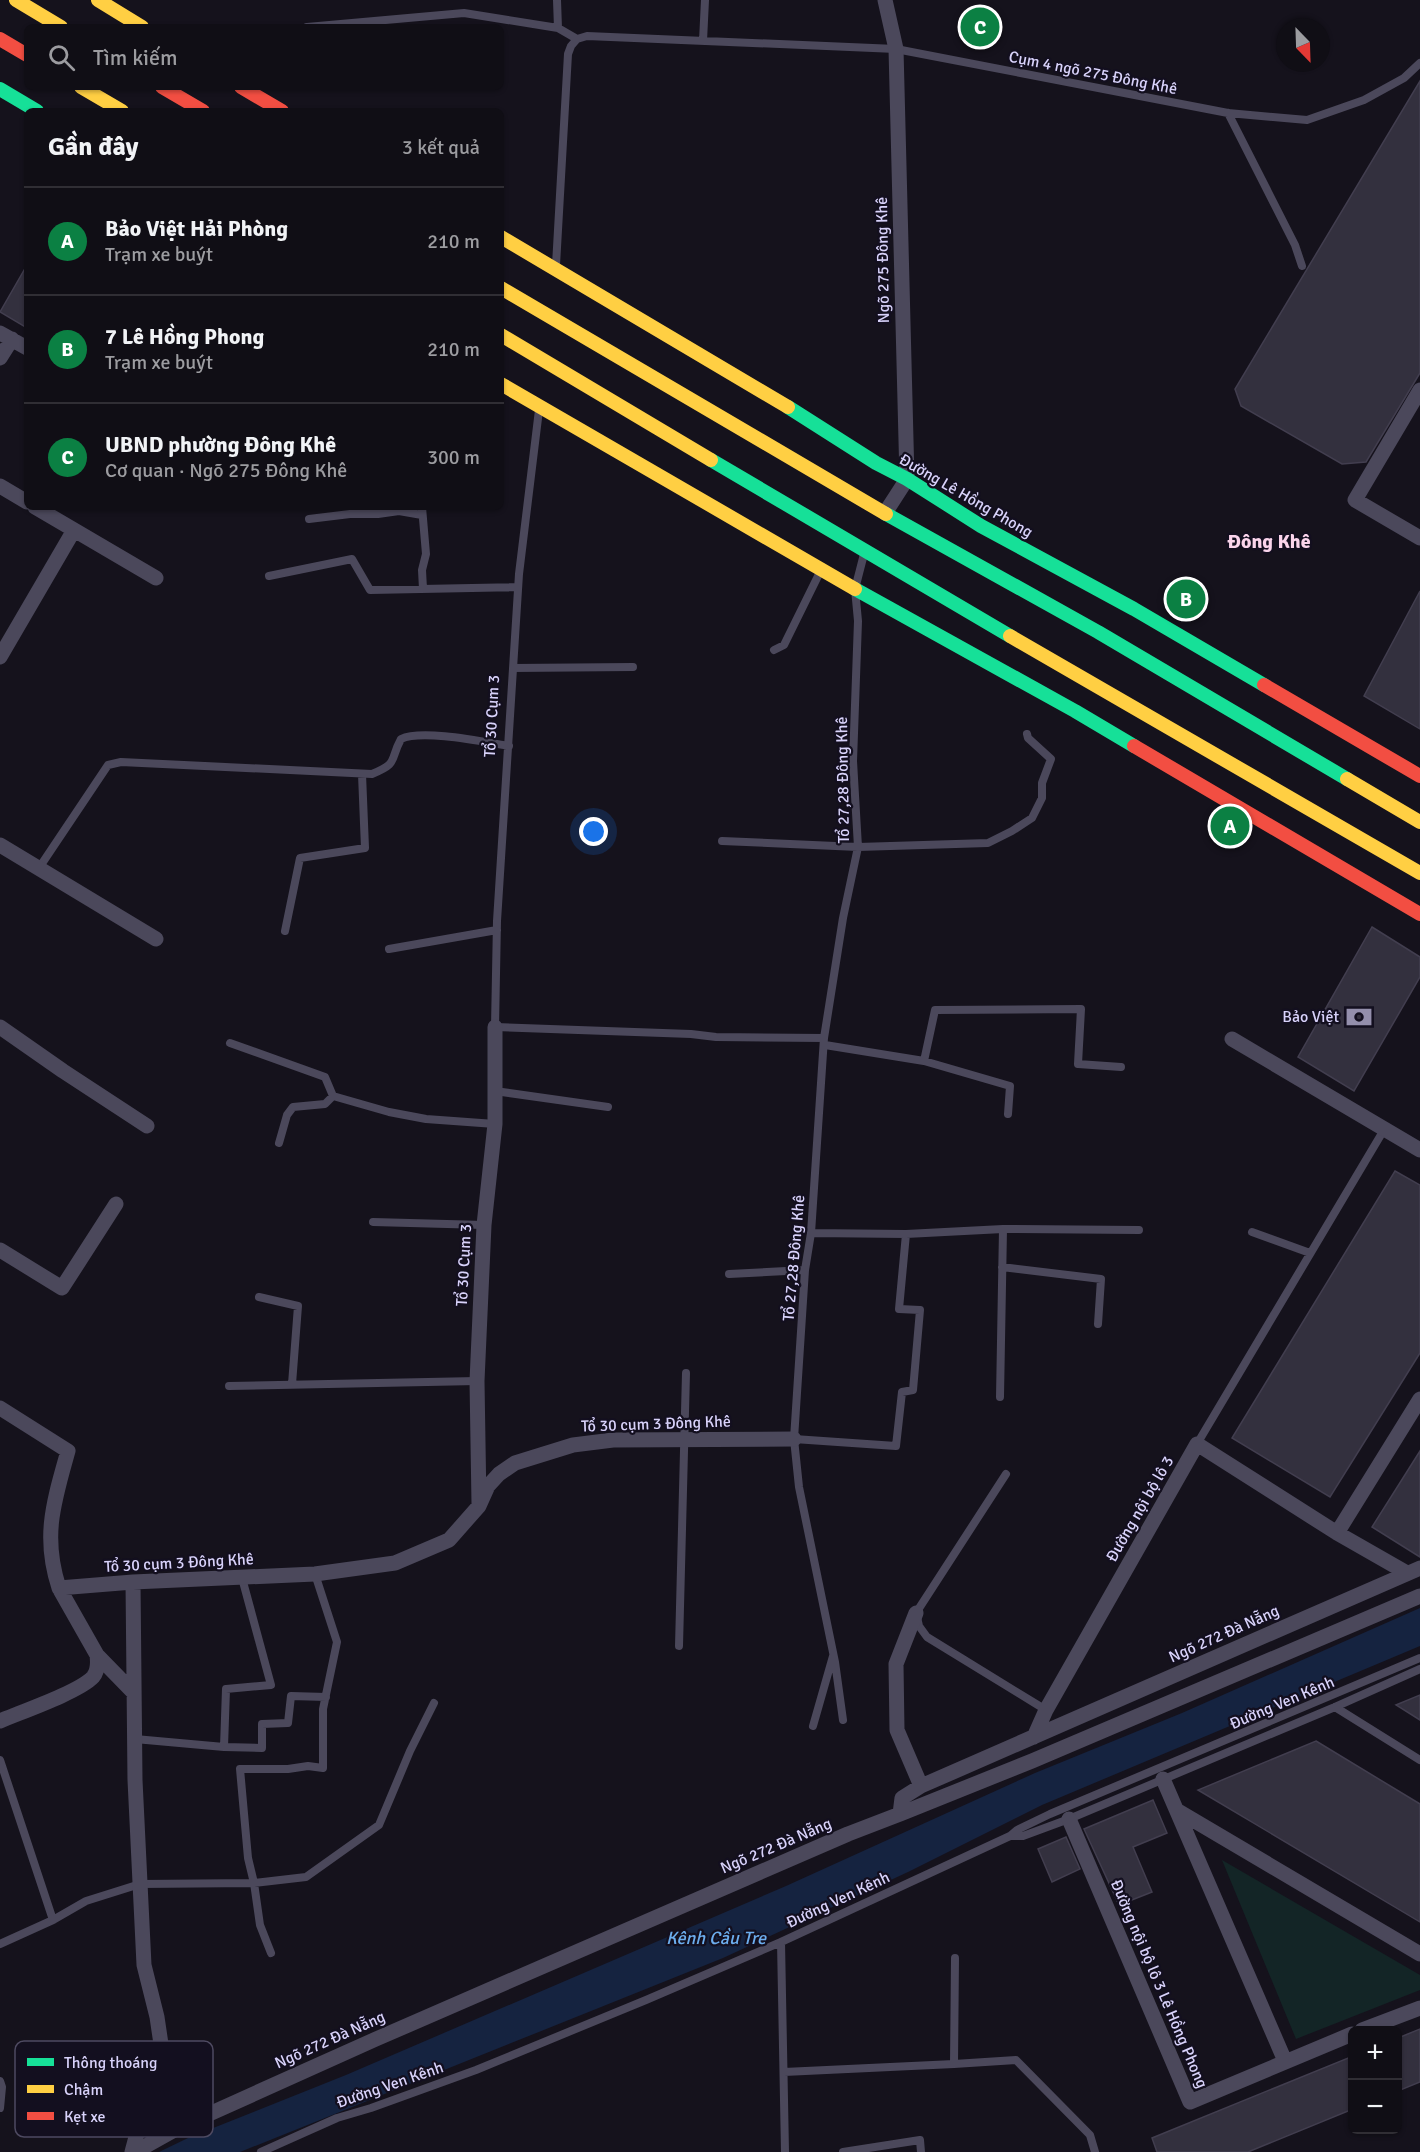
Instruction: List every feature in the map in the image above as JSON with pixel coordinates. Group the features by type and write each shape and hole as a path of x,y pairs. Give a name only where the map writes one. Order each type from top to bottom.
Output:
{"main road":[{"path":"15,0 56,24"},
{"path":"98,0 137,24"},
{"path":"0,39 24,53"},
{"path":"0,90 32,108"},
{"path":"86,90 117,108"},
{"path":"167,90 198,108"},
{"path":"246,90 277,108"},
{"name":"Đường Lê Hồng Phong","path":"504,239 822,427 876,463 907,479 981,526 1134,609 1420,776"},
{"path":"504,290 1420,822"},
{"path":"504,337 1091,684 1420,873"},
{"path":"504,386 821,571 1076,711 1189,780 1420,914"}],"street":[{"name":"Ngõ 275 Đông Khê","path":"885,0 896,49 907,479"},
{"path":"0,358 6,336 24,346"},
{"path":"1420,390 1355,500 1420,538"},
{"path":"885,513 907,479"},
{"path":"0,486 24,500"},
{"path":"40,510 156,578"},
{"path":"0,657 74,530"},
{"path":"0,845 156,939"},
{"path":"0,1027 147,1126"},
{"name":"Tổ 30 Cụm 3","path":"479,1506 477,1381 484,1225 495,1124 495,1028"},
{"path":"1232,1039 1420,1150"},
{"path":"0,1250 62,1288 116,1204"},
{"path":"1337,1533 1420,1399"},
{"path":"0,1408 68,1451 53,1504 52,1566 59,1588 96,1655 133,1692"},
{"name":"Tổ 30 cụm 3 Đông Khê","path":"59,1588 133,1582 315,1574 395,1563 449,1540 479,1506 488,1486 515,1463 573,1445 614,1440 794,1439"},
{"path":"1197,1444 1337,1533 1413,1571"},
{"name":"Đường nội bộ lô 3","path":"1034,1737 1046,1710 1197,1444"},
{"name":"Ngõ 272 Đà Nẵng","path":"213,2112 627,1929 900,1814 902,1798 921,1786 1413,1571"},
{"path":"133,1582 133,1692 136,1716 134,1738 144,1965 161,2041"},
{"path":"900,1814 1032,1761 1420,1596"},
{"path":"916,1613 896,1664 897,1730 921,1786"},
{"path":"0,1721 80,1687 94,1676 98,1666 96,1655"},
{"path":"1163,1779 1285,2061"},
{"path":"1178,1811 1420,1954"},
{"name":"Đường nội bộ lô 3 Lê Hồng Phong","path":"1069,1819 1190,2102 1348,2036"},
{"path":"1375,2026 1420,2008"},
{"path":"133,2152 137,2137"},
{"name":"Ngõ 272 Đà Nẵng","path":"133,2152 161,2137"}],"lane":[{"path":"557,0 558,28"},
{"path":"703,41 705,0"},
{"path":"341,24 464,13 558,28 577,39 568,54 556,269"},
{"name":"Cụm 4 ngõ 275 Đông Khê","path":"577,39 587,36 896,49 1228,113 1307,120 1364,100 1404,78 1420,63"},
{"path":"1228,113 1295,245 1302,266"},
{"name":"Tổ 30 Cụm 3","path":"495,1028 497,930 518,587 540,407"},
{"path":"309,519 350,514 422,511 426,554 423,589"},
{"name":"Tổ 27,28 Đông Khê","path":"794,1439 824,1041 843,918 858,847 853,761 858,621 855,589 865,550"},
{"path":"269,576 352,560 370,590 518,587"},
{"path":"774,650 784,645 821,571"},
{"path":"513,668 633,668"},
{"path":"39,868 108,765 121,762 372,774 389,768 401,739 412,735 509,746"},
{"path":"722,841 858,847 988,843 999,839 1032,818 1042,798 1042,783 1051,759 1027,735"},
{"path":"285,931 300,858 365,848 363,774"},
{"path":"389,949 497,930"},
{"path":"924,1061 935,1010 1081,1009 1078,1064 1121,1066"},
{"path":"495,1028 824,1041 924,1061 1010,1086 1008,1114"},
{"path":"230,1043 325,1077 333,1096"},
{"path":"495,1091 608,1107"},
{"path":"333,1096 389,1112 426,1119 495,1124"},
{"path":"279,1143 287,1115 293,1107 325,1104 333,1096"},
{"path":"1197,1444 1385,1128"},
{"path":"373,1222 484,1225"},
{"path":"811,1233 906,1234 1003,1229 1139,1230"},
{"path":"1000,1397 1003,1229"},
{"path":"1252,1232 1310,1253"},
{"path":"843,1720 834,1654 799,1487 794,1439 896,1446 903,1392 913,1389 920,1310 899,1309 906,1234"},
{"path":"1002,1267 1101,1279 1098,1323"},
{"path":"729,1274 805,1270"},
{"path":"260,1297 298,1306 292,1384"},
{"path":"679,1646 686,1373"},
{"path":"229,1386 477,1381"},
{"path":"1006,1474 916,1613 919,1626 927,1637 1046,1710"},
{"path":"271,1953 260,1925 248,1858 240,1769 288,1769 308,1766 324,1768 323,1708 337,1642 315,1574"},
{"path":"224,1747 226,1689 271,1685 242,1578"},
{"path":"813,1726 834,1654"},
{"name":"Đường Ven Kênh","path":"261,2152 337,2118 476,2070 781,1942 1010,1836 1017,1830 1050,1814 1420,1658"},
{"name":"Đường Ven Kênh","path":"1010,1836 1023,1836 1069,1819 1420,1669"},
{"path":"134,1738 224,1747 262,1748 262,1724 288,1724 291,1696 326,1697"},
{"path":"0,1944 53,1920 86,1901 140,1884 254,1883 306,1877 379,1825 410,1751 434,1703"},
{"path":"1335,1707 1420,1760"},
{"path":"0,1760 53,1920"},
{"path":"781,1942 785,2152"},
{"path":"954,2064 955,1958"},
{"path":"784,2072 1016,2060 1090,2135 1095,2152"},
{"path":"0,2081 2,2087 0,2108"},
{"path":"843,2152 920,2140 921,2152"}],"shaded area":[{"path":"1222,1860 1420,1975 1420,1990 1296,2039"}],"water":[{"name":"Kênh Cầu Tre","path":"1420,1608 1420,1646 1042,1805 908,1872 723,1958 240,2152 159,2152 191,2137 213,2137 213,2128 346,2075 786,1886 1035,1773 1182,1713"}],"building":[{"path":"1420,81 1420,373 1366,462 1342,464 1241,406 1235,389"},
{"path":"24,270 24,326 0,312"},
{"path":"1420,591 1420,729 1364,696"},
{"name":"Bảo Việt","path":"1372,927 1420,957 1420,977 1354,1091 1298,1057"},
{"path":"1395,1171 1420,1185 1420,1353 1330,1497 1232,1438"},
{"path":"1420,1451 1420,1557 1372,1527"},
{"path":"1420,1695 1420,1720 1396,1705"},
{"path":"1316,1741 1420,1804 1420,1922 1198,1790"},
{"path":"1153,1800 1167,1833 1133,1847 1152,1892 1119,1905 1084,1829"},
{"path":"1066,1837 1080,1869 1052,1882 1038,1849"},
{"path":"1420,2029 1420,2082 1402,2089 1402,2080 1402,2036"},
{"path":"1348,2058 1348,2111 1248,2152 1157,2152 1152,2138"}],"traffic: fast":[{"path":"0,89 32,108"},
{"path":"788,407 981,526 1134,609 1264,685"},
{"path":"711,460 1010,636"},
{"path":"886,514 1098,632 1347,779"},
{"path":"855,589 1134,746"}],"traffic: slow":[{"path":"16,0 56,24"},
{"path":"98,0 137,24"},
{"path":"86,90 117,108"},
{"path":"504,239 788,407"},
{"path":"504,290 886,514"},
{"path":"504,337 711,460"},
{"path":"504,386 855,589"},
{"path":"1010,636 1420,873"},
{"path":"1347,779 1420,822"}],"traffic: jam":[{"path":"0,39 24,53"},
{"path":"167,90 198,108"},
{"path":"246,90 277,108"},
{"path":"1264,685 1420,776"},
{"path":"1134,746 1420,914"}],"place":[{"name":"UBND phường Đông Khê","path":"980,27"},
{"name":"7 Lê Hồng Phong","path":"1186,599"},
{"name":"Bảo Việt Hải Phòng","path":"1230,826"},
{"name":"Bảo Việt","path":"1359,1017"}],"district":[{"name":"Đông Khê","path":"1269,541"}]}
